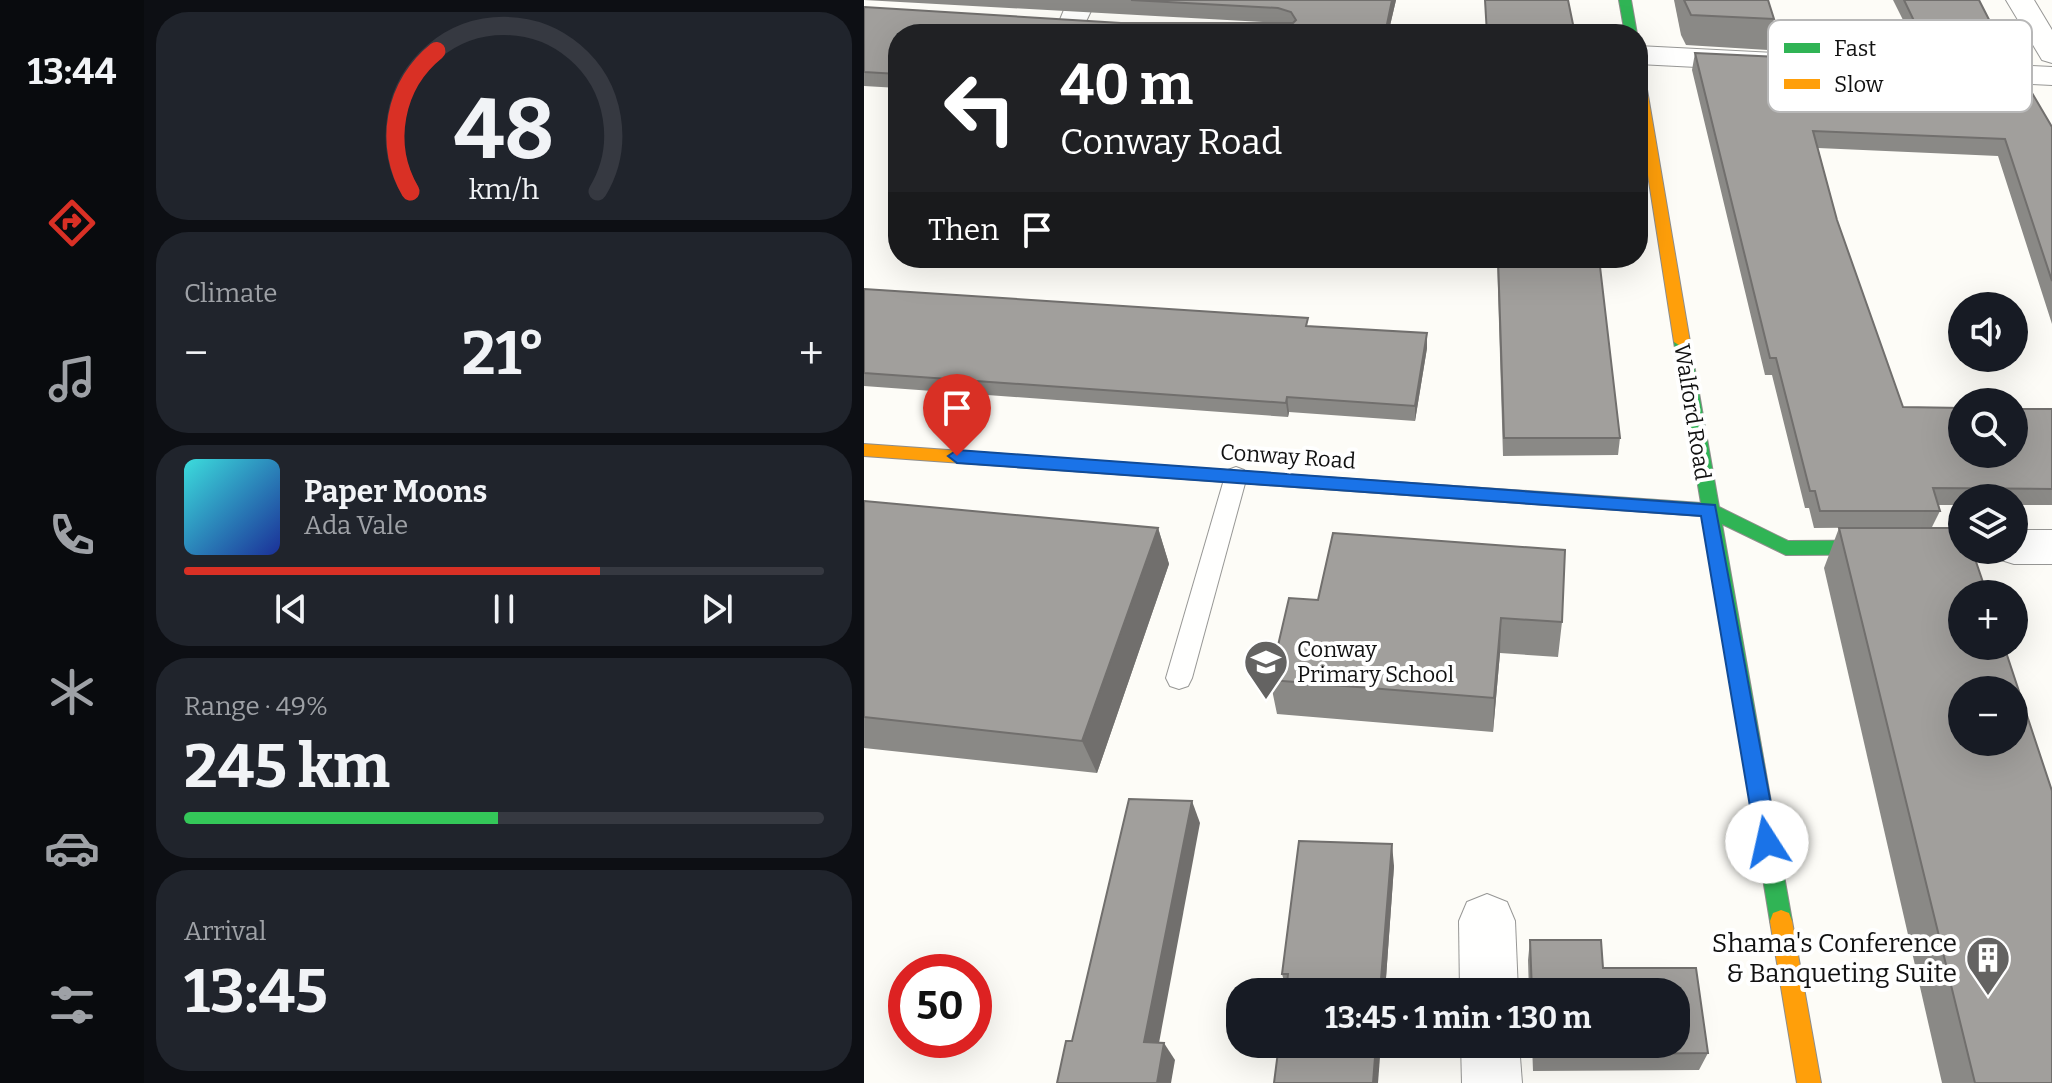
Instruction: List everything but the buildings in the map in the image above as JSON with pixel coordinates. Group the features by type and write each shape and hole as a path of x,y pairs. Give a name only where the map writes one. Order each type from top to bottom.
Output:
{"main road":[{"path":"1625,0 1629,24"},
{"name":"Walford Road","path":"1648,134 1709,510 1809,1083"},
{"name":"Conway Road","path":"864,450 1709,510"},
{"path":"1709,510 1786,548 1948,547"}],"street":[{"path":"2020,0 2032,20"},
{"path":"1043,20 1077,11 1105,24"},
{"path":"2032,20 2052,54"},
{"path":"1648,56 1768,62"},
{"path":"2032,75 2052,76"},
{"path":"2028,547 2052,547"},
{"path":"1487,921 1489,978"},
{"path":"1491,1058 1492,1083"}],"lane":[{"path":"1179,678 1236,476"}],"traffic: fast":[{"path":"1625,0 1629,24"},
{"path":"1682,342 1781,921"},
{"path":"1323,483 1709,510 1786,548 1948,547"}],"traffic: slow":[{"path":"1648,133 1682,342"},
{"path":"864,450 1323,483"},
{"path":"1781,921 1809,1083"}],"place":[{"name":"Conway Primary School","path":"1266,701"},
{"name":"Shama's Conference & Banqueting Suite","path":"1988,997"}],"route":[{"path":"957,456 1709,510 1767,842"}]}
